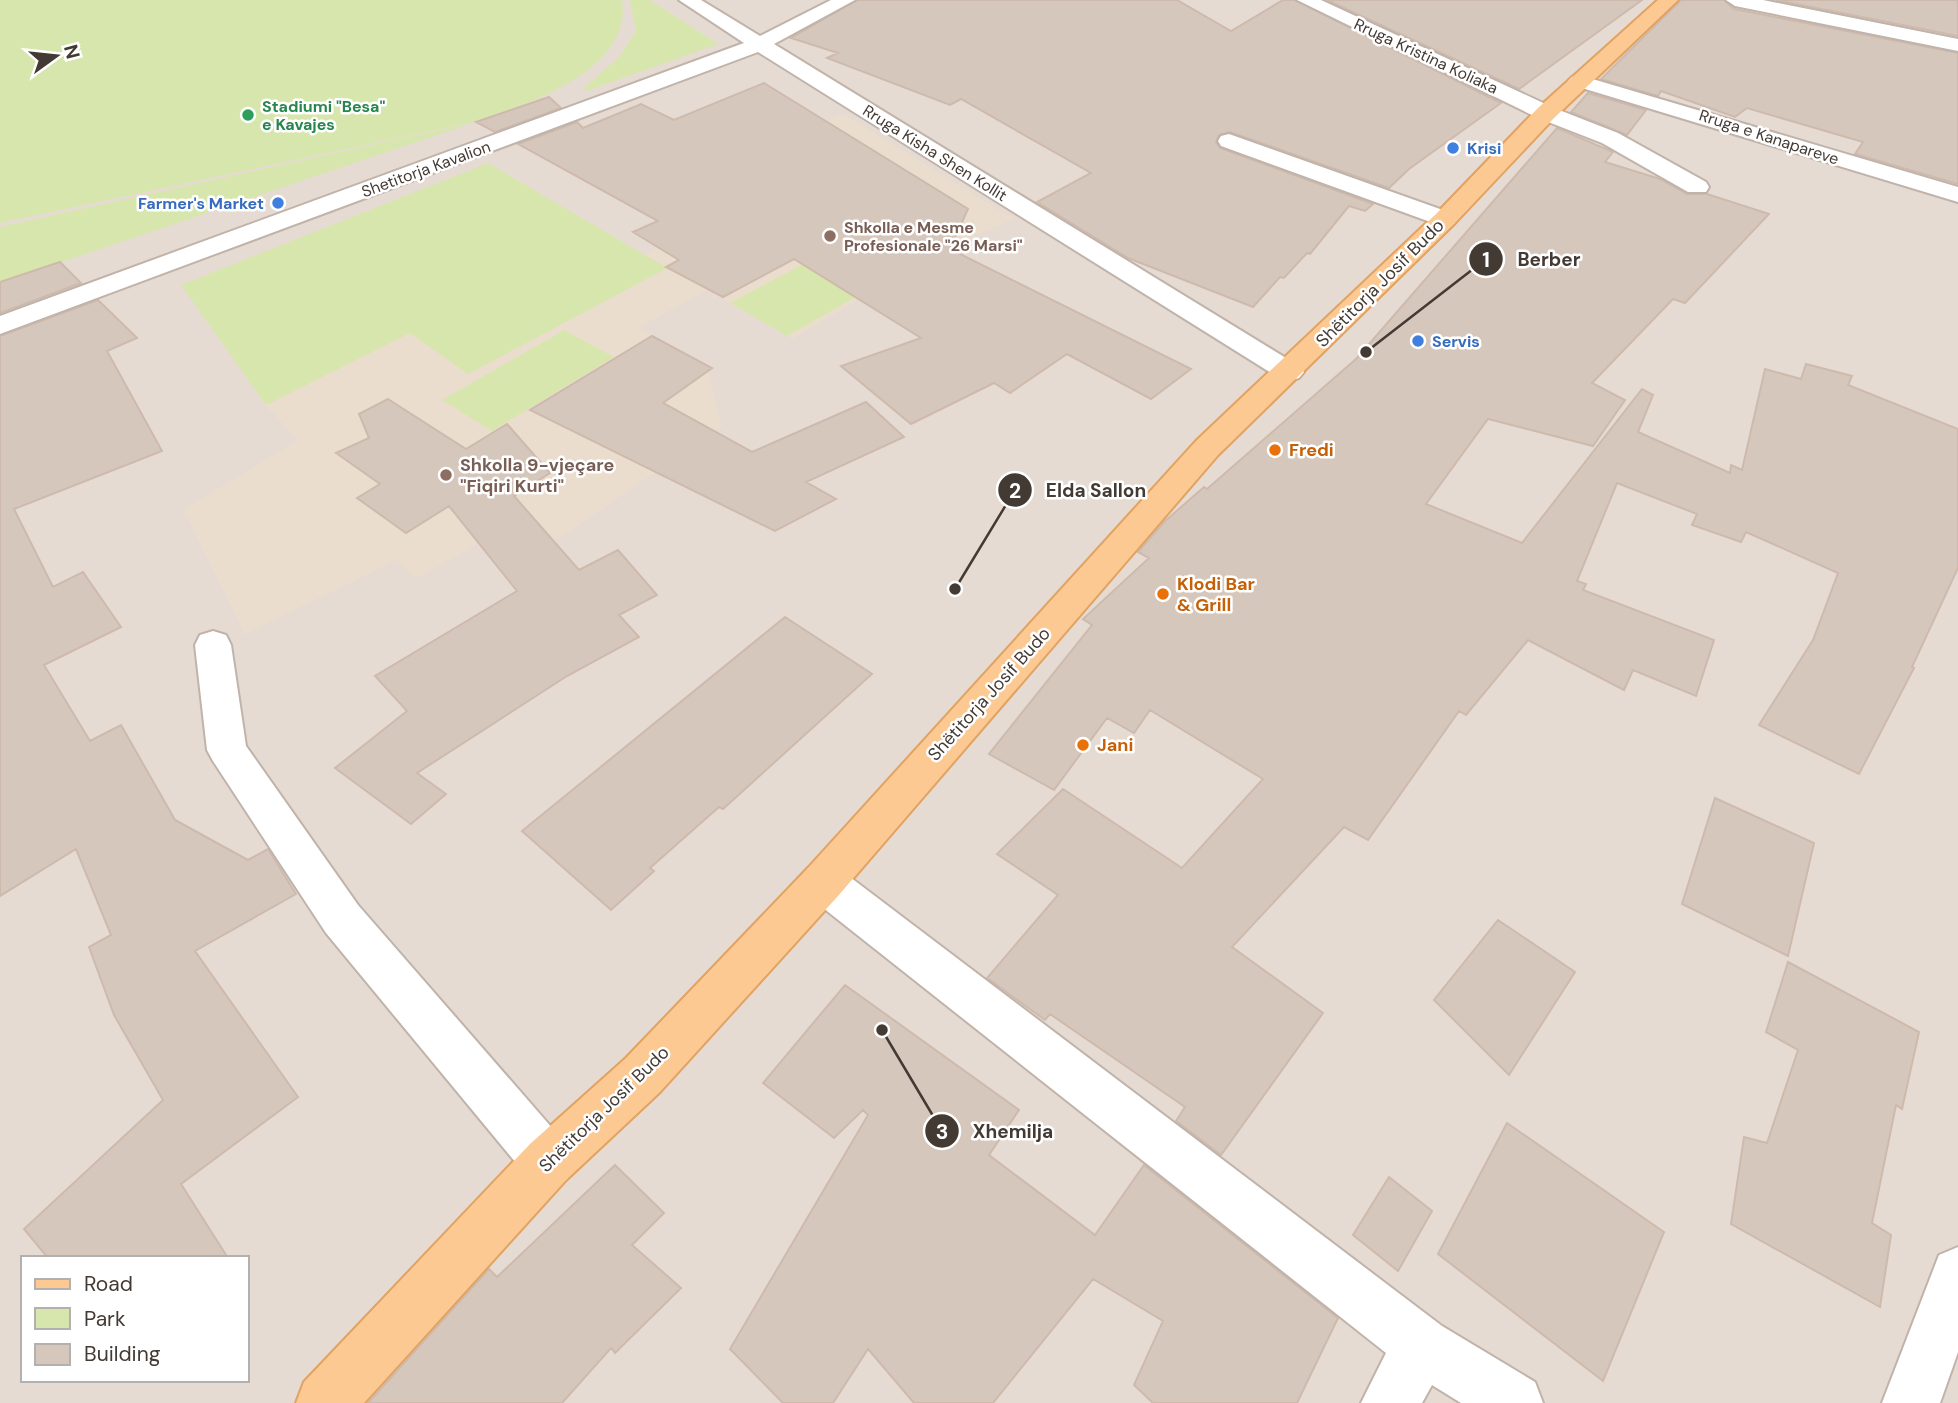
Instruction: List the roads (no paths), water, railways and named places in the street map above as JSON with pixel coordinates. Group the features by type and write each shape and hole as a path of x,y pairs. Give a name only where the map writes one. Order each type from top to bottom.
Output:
{"main road":[{"name":"Shëtitorja Josif Budo","path":"325,1403 548,1162 643,1075 823,882 1207,448 1445,219 1579,81 1669,0"}],"street":[{"name":"Rruga Kisha Shen Kollit","path":"688,0 1289,372"},
{"name":"Shetitorja Kavalion","path":"0,327 759,44 846,0"},
{"name":"Rruga Kristina Koliaka","path":"1306,0 1546,113 1611,138 1697,187"},
{"path":"1735,0 1958,45"},
{"name":"Rruga e Kanapareve","path":"1579,81 1958,195"},
{"path":"1228,141 1445,219"},
{"path":"214,645 227,750 342,919 548,1162"},
{"path":"823,882 1423,1346 1514,1403"},
{"path":"1911,1403 1958,1275"},
{"path":"1390,1403 1423,1346"}],"place":[{"name":"Stadiumi \"Besa\" e Kavajes","path":"248,115"},
{"name":"Krisi","path":"1453,148"},
{"name":"Farmer's Market","path":"278,203"},
{"name":"Shkolla e Mesme Profesionale \"26 Marsi\"","path":"830,236"},
{"name":"Servis","path":"1418,341"},
{"name":"Berber","path":"1366,352"},
{"name":"Fredi","path":"1275,450"},
{"name":"Shkolla 9-vjeçare \"Fiqiri Kurti\"","path":"446,475"},
{"name":"Elda Sallon","path":"955,589"},
{"name":"Klodi Bar & Grill","path":"1163,594"},
{"name":"Jani","path":"1083,745"},
{"name":"Xhemilja","path":"882,1030"}]}
